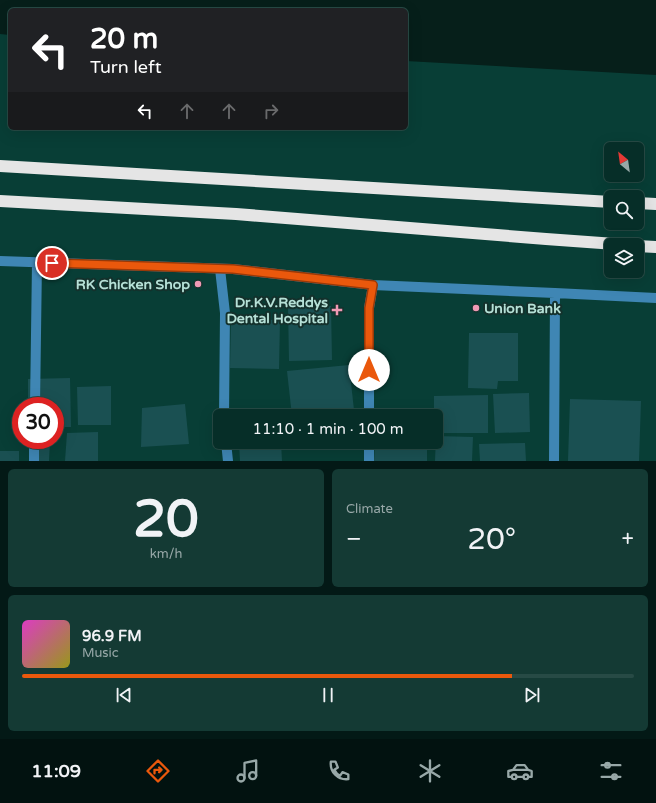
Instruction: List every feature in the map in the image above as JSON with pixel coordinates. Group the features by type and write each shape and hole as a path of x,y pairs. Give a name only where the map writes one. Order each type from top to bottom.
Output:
{"highway":[{"path":"0,166 604,202"},
{"path":"0,201 236,214 604,243"},
{"path":"644,203 656,204"},
{"path":"644,246 656,247"}],"street":[{"path":"0,261 220,268 373,285 656,298"},
{"path":"35,397 37,262"},
{"path":"220,268 225,313 224,409"},
{"path":"369,409 369,308 373,285"},
{"path":"554,461 555,293"},
{"path":"34,449 34,461"},
{"path":"227,449 228,461"},
{"path":"369,449 369,461"}],"water":[{"path":"0,0 656,0 656,75 408,61 408,8 8,8 8,35 0,34"}],"building":[{"path":"331,306 332,360 289,361 288,307"},
{"path":"231,319 280,320 279,369 230,368"},
{"path":"469,333 518,333 518,381 498,381 497,389 468,388"},
{"path":"349,365 354,409 291,409 287,371"},
{"path":"70,378 71,427 64,427 64,397 28,397 28,379"},
{"path":"111,386 111,425 78,425 77,387"},
{"path":"529,393 530,432 495,433 493,394"},
{"path":"488,395 488,433 443,433 443,409 434,409 434,396"},
{"path":"570,399 641,401 639,461 568,461"},
{"path":"185,404 189,444 141,447 142,408"},
{"path":"98,432 98,461 65,461 67,433"},
{"path":"443,436 473,437 472,461 435,461 435,449 443,449"},
{"path":"525,443 526,461 480,461 479,444"},
{"path":"31,449 50,449 49,461 30,461"},
{"path":"239,449 281,449 282,461 240,461"},
{"path":"375,449 427,449 427,461 374,461"},
{"path":"0,451 19,451 19,461 0,461"}],"place":[{"name":"RK Chicken Shop","path":"198,284"},
{"name":"Union Bank","path":"476,308"},
{"name":"Dr.K.V.Reddys Dental Hospital","path":"337,310"}],"route":[{"path":"52,263 233,269 373,285 369,308 369,370"}]}
